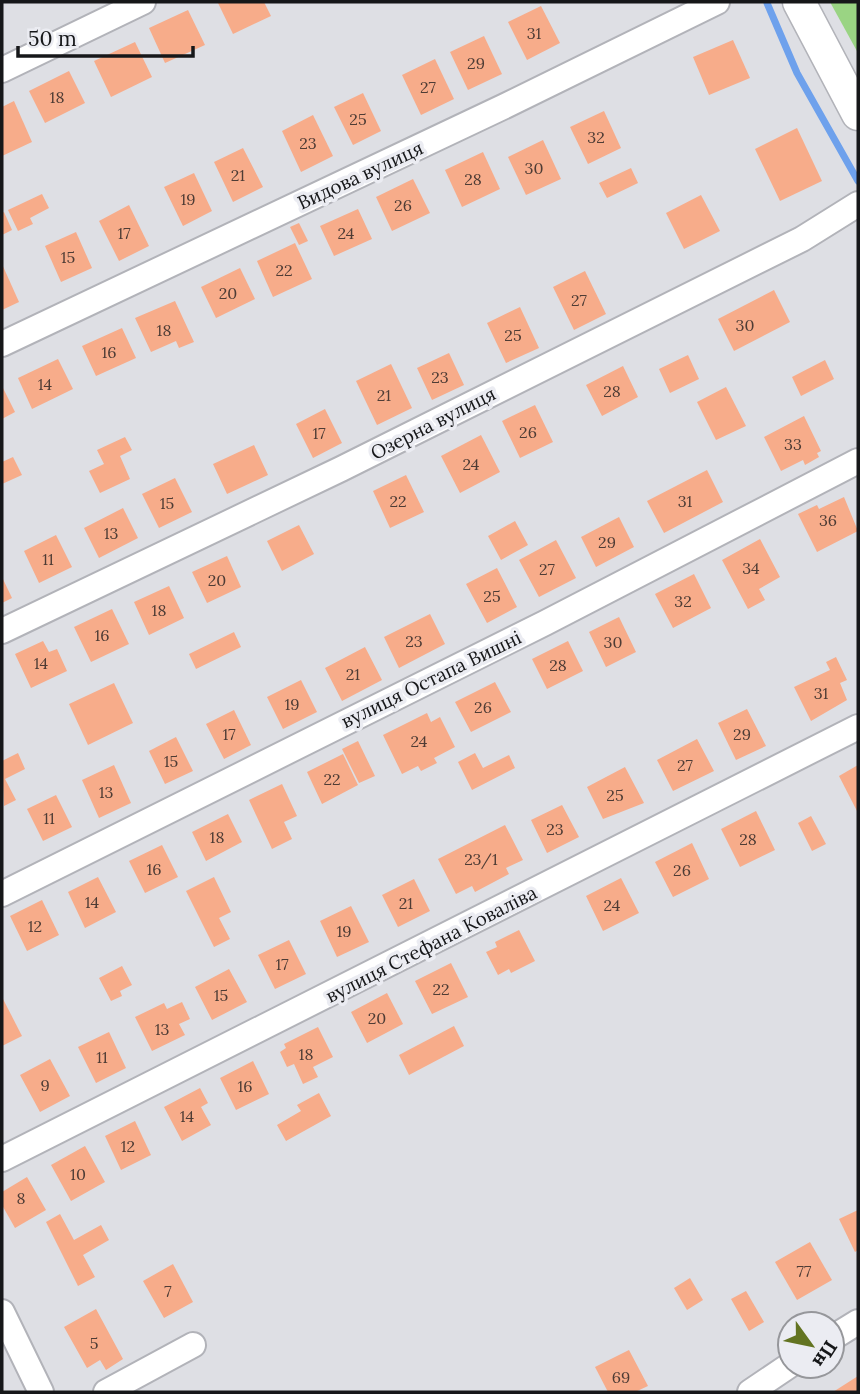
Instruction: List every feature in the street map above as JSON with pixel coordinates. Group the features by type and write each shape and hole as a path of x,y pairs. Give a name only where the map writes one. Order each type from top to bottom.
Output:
{"main road":[{"path":"799,2 858,114"}],"street":[{"path":"2,70 143,2"},
{"name":"Видова вулиця","path":"2,344 468,124 717,2"},
{"name":"Озерна вулиця","path":"2,631 391,444 802,239 858,204"},
{"name":"вулиця Остапа Вишні","path":"2,894 545,623 858,461"},
{"name":"вулиця Стефана Коваліва","path":"2,1158 858,727"},
{"path":"2,1312 41,1392"},
{"path":"106,1392 193,1345"},
{"path":"750,1392 776,1374"}],"green space":[{"path":"830,2 858,2 858,53"}],"building":[{"path":"264,2 271,16 233,34 218,3"},
{"path":"541,6 560,43 527,60 508,22"},
{"path":"188,10 205,45 165,63 149,28"},
{"path":"484,36 502,74 468,90 450,52"},
{"path":"733,40 750,78 709,95 693,57"},
{"path":"135,42 152,77 111,97 94,61"},
{"path":"435,59 454,99 421,115 402,75"},
{"path":"69,71 85,103 45,123 29,91"},
{"path":"363,93 381,131 353,145 334,107"},
{"path":"14,101 32,142 2,156 2,107"},
{"path":"604,111 621,148 588,164 570,127"},
{"path":"313,115 333,156 301,172 282,131"},
{"path":"797,128 822,181 780,201 755,149"},
{"path":"543,140 561,179 526,195 508,157"},
{"path":"243,148 263,187 233,202 214,162"},
{"path":"483,152 500,189 462,207 445,170"},
{"path":"631,168 638,183 607,198 599,183"},
{"path":"194,173 212,211 183,226 164,187"},
{"path":"413,179 430,213 392,231 376,197"},
{"path":"42,194 49,208 30,218 33,224 18,231 8,210"},
{"path":"701,195 720,231 684,249 666,213"},
{"path":"129,205 149,246 119,261 99,221"},
{"path":"358,209 372,239 334,256 320,226"},
{"path":"4,212 12,230 2,235 2,213"},
{"path":"299,223 308,241 299,245 290,227"},
{"path":"76,232 92,268 61,282 45,246"},
{"path":"295,243 312,279 273,297 257,261"},
{"path":"2,264 19,302 2,310"},
{"path":"240,268 255,299 216,318 201,287"},
{"path":"585,271 606,314 574,330 553,287"},
{"path":"774,290 790,322 734,351 718,319"},
{"path":"175,301 194,342 179,348 176,341 151,352 135,318"},
{"path":"520,307 539,348 506,363 487,323"},
{"path":"122,328 136,358 96,376 82,346"},
{"path":"449,353 464,385 432,400 417,368"},
{"path":"688,355 699,379 670,393 659,369"},
{"path":"58,359 73,389 32,409 18,378"},
{"path":"825,360 834,379 801,396 792,377"},
{"path":"391,364 412,408 377,425 356,381"},
{"path":"623,366 638,397 602,416 586,385"},
{"path":"2,386 15,412 2,419"},
{"path":"726,387 746,426 716,440 697,402"},
{"path":"535,405 553,442 520,458 502,421"},
{"path":"325,409 342,443 313,458 296,424"},
{"path":"804,416 821,451 817,453 819,457 805,465 803,460 781,471 764,437"},
{"path":"481,435 500,472 460,493 441,456"},
{"path":"125,437 132,450 120,456 130,479 100,493 89,471 104,464 97,450"},
{"path":"254,445 268,475 227,494 213,464"},
{"path":"13,457 22,475 2,484 2,462"},
{"path":"707,470 723,502 664,533 647,501"},
{"path":"406,475 424,512 390,528 373,491"},
{"path":"175,478 192,512 159,528 142,494"},
{"path":"844,497 858,531 817,552 798,514 817,505 819,509"},
{"path":"123,508 138,538 99,558 84,528"},
{"path":"619,517 634,547 596,567 581,537"},
{"path":"515,521 528,545 501,560 488,536"},
{"path":"299,525 314,554 282,571 267,541"},
{"path":"56,535 72,567 39,583 24,551"},
{"path":"760,539 780,577 759,589 765,600 748,609 722,560"},
{"path":"556,540 576,578 539,597 519,560"},
{"path":"227,556 241,587 207,603 192,572"},
{"path":"497,568 517,607 487,623 466,584"},
{"path":"694,574 711,608 673,628 655,594"},
{"path":"2,577 12,598 2,603"},
{"path":"169,586 184,618 149,635 134,602"},
{"path":"112,609 129,644 91,662 74,627"},
{"path":"430,614 445,644 399,668 384,637"},
{"path":"619,617 636,652 606,667 589,632"},
{"path":"234,632 241,647 196,669 189,654"},
{"path":"43,641 49,652 57,649 67,671 31,688 15,654"},
{"path":"568,641 583,671 547,689 532,659"},
{"path":"365,647 382,680 342,701 325,668"},
{"path":"836,657 847,680 840,683 847,700 811,721 794,687 830,670 826,662"},
{"path":"301,680 317,712 283,729 267,697"},
{"path":"495,682 511,712 471,732 455,702"},
{"path":"114,683 133,723 88,745 69,704"},
{"path":"747,709 766,746 736,760 718,723"},
{"path":"234,710 251,745 224,759 206,724"},
{"path":"427,713 431,722 440,717 455,747 434,758 437,763 421,771 418,766 402,774 383,735"},
{"path":"176,737 193,771 165,784 149,751"},
{"path":"697,739 714,771 673,791 657,760"},
{"path":"358,741 375,776 359,783 342,749"},
{"path":"18,753 25,769 5,779 16,800 4,806 2,761"},
{"path":"475,753 483,768 509,755 515,768 472,790 458,762"},
{"path":"343,754 358,785 322,804 307,772"},
{"path":"114,765 131,803 99,818 82,780"},
{"path":"858,765 858,813 839,776"},
{"path":"625,767 644,803 603,819 587,787"},
{"path":"282,784 297,816 284,822 292,839 272,849 249,800"},
{"path":"56,795 72,827 43,841 27,809"},
{"path":"562,805 579,837 547,853 531,820"},
{"path":"756,811 775,850 740,867 721,829"},
{"path":"228,814 242,842 206,861 192,832"},
{"path":"811,816 826,844 812,851 798,823"},
{"path":"505,825 523,860 506,868 509,874 475,892 472,886 456,894 438,859"},
{"path":"692,843 709,879 673,897 655,862"},
{"path":"162,845 178,877 145,893 129,861"},
{"path":"98,877 116,912 85,928 68,892"},
{"path":"214,877 231,912 219,918 230,939 214,947 186,891"},
{"path":"621,878 639,913 603,931 586,896"},
{"path":"414,879 430,911 398,927 382,895"},
{"path":"42,900 59,935 27,951 10,916"},
{"path":"351,906 369,942 337,957 320,921"},
{"path":"519,930 535,961 511,973 509,969 498,975 486,952 497,947 495,942"},
{"path":"289,940 306,974 275,989 258,955"},
{"path":"451,963 468,997 432,1014 415,981"},
{"path":"122,966 132,985 120,991 122,996 111,1001 99,978"},
{"path":"229,969 247,1002 212,1020 195,987"},
{"path":"387,993 403,1024 367,1043 351,1012"},
{"path":"2,997 22,1036 2,1046"},
{"path":"182,1002 190,1019 179,1024 185,1035 152,1051 135,1017 164,1003 167,1009"},
{"path":"454,1026 464,1046 409,1075 399,1055"},
{"path":"318,1027 333,1057 313,1067 318,1077 303,1084 294,1064 287,1067 280,1052 286,1048 284,1044"},
{"path":"109,1032 126,1068 96,1083 78,1047"},
{"path":"50,1059 70,1096 40,1112 20,1075"},
{"path":"253,1061 269,1094 236,1110 220,1078"},
{"path":"200,1088 208,1103 201,1107 211,1125 182,1141 164,1107"},
{"path":"319,1093 331,1116 286,1141 277,1125 301,1111 297,1105"},
{"path":"135,1121 151,1155 121,1170 105,1136"},
{"path":"85,1146 105,1182 71,1201 51,1165"},
{"path":"27,1177 46,1210 15,1228 2,1205 2,1192"},
{"path":"858,1210 858,1250 855,1252 839,1219"},
{"path":"60,1214 74,1240 101,1225 109,1240 83,1255 95,1277 78,1286 46,1222"},
{"path":"810,1242 832,1280 797,1300 775,1262"},
{"path":"173,1264 193,1302 164,1318 143,1281"},
{"path":"690,1278 703,1300 687,1310 674,1288"},
{"path":"746,1291 764,1322 749,1331 731,1299"},
{"path":"96,1309 123,1359 106,1370 100,1360 87,1368 64,1327"},
{"path":"629,1350 648,1386 635,1392 608,1392 595,1367"},
{"path":"858,1376 858,1392 833,1392"}],"waterway":[{"path":"767,3 797,73 858,181"}]}
